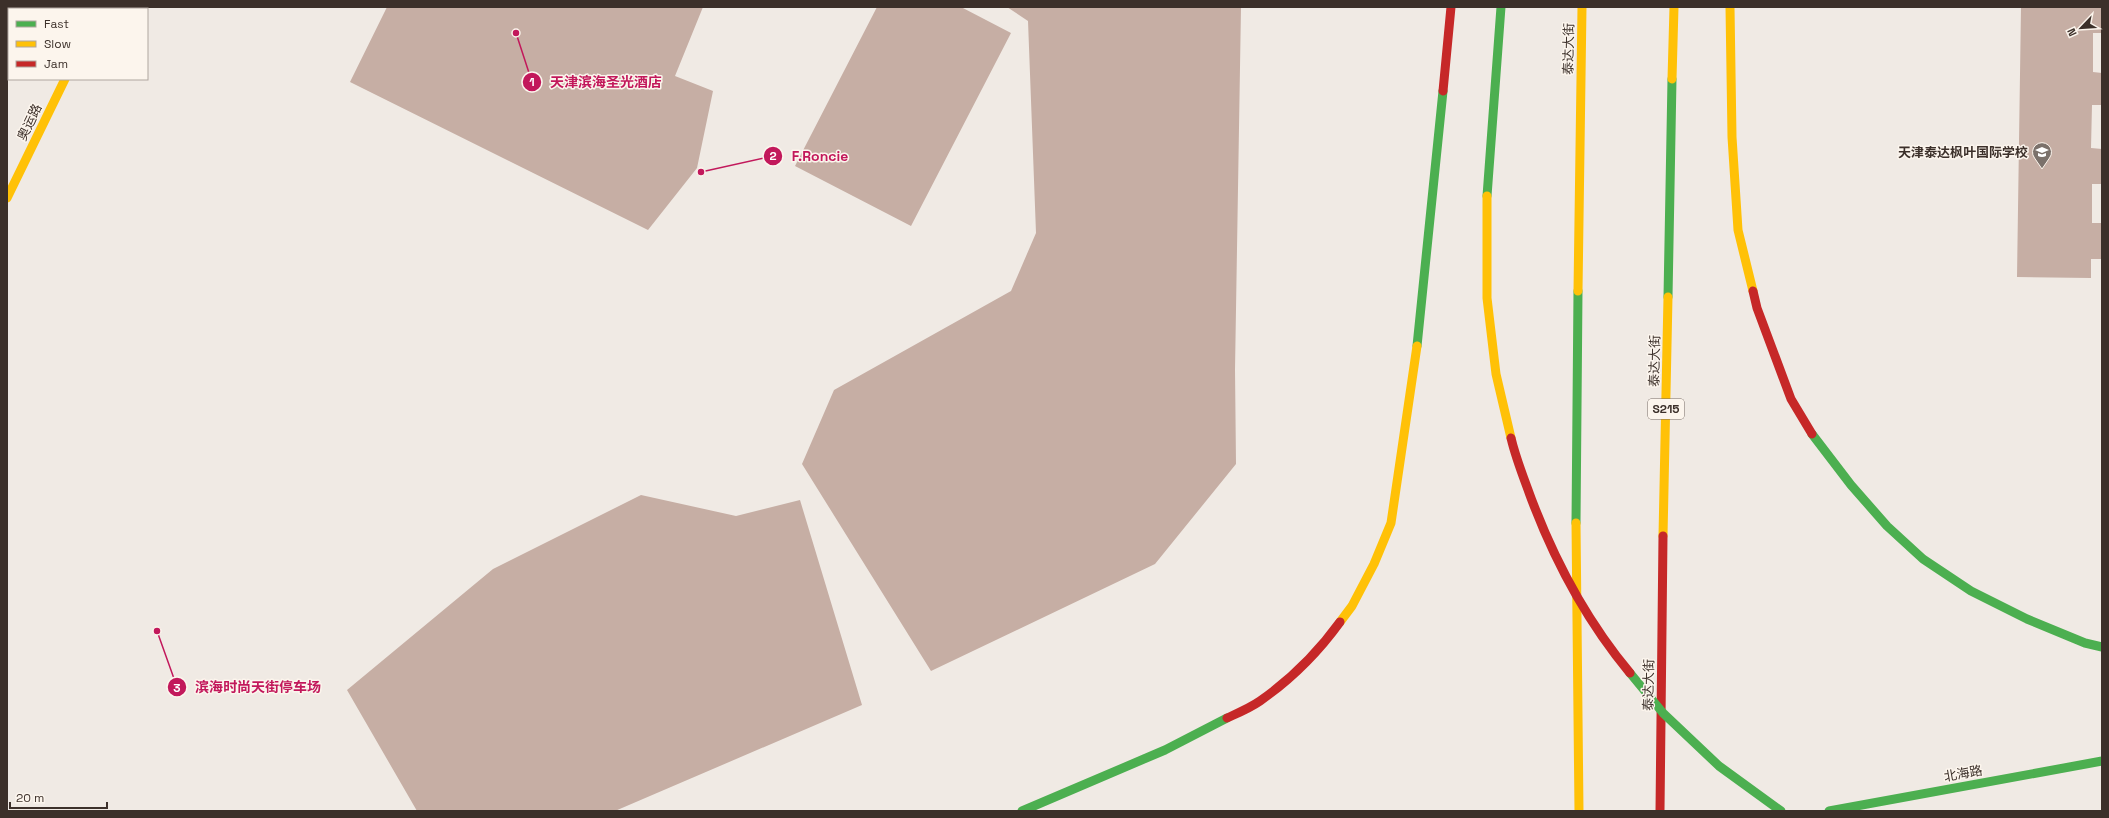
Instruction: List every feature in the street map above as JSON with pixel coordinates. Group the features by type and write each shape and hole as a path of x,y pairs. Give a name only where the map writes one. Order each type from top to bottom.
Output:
{"main road":[{"path":"1022,811 1164,750 1259,702 1293,673 1327,640 1352,606 1374,564 1391,523 1416,354 1451,7"},
{"path":"1501,7 1488,194 1486,248 1487,298 1498,383 1508,431 1538,522 1561,569 1589,618 1620,663 1675,727 1754,794 1781,811"},
{"name":"泰达大街","path":"1579,811 1575,458 1582,7"},
{"name":"泰达大街","path":"1660,811 1662,580 1674,7"},
{"path":"1730,7 1732,137 1738,230 1757,308 1792,399 1817,442 1851,485 1887,526 1923,559 1971,591 1985,598 2034,622 2085,643 2102,647"},
{"name":"奥运路","path":"7,198 65,80"},
{"name":"北海路","path":"1829,811 2102,761"}],"building":[{"path":"387,7 703,7 675,76 713,91 697,168 648,230 350,82"},
{"path":"877,7 961,7 1011,33 911,226 795,166"},
{"path":"1007,7 1241,7 1235,370 1236,464 1155,564 931,671 802,464 834,390 1011,291 1036,233 1028,21"},
{"path":"2021,7 2102,7 2102,33 2093,33 2093,72 2102,73 2102,105 2092,105 2091,148 2102,149 2102,184 2092,184 2092,223 2101,223 2101,259 2091,259 2091,278 2017,277"},
{"path":"641,495 736,516 800,500 862,705 615,811 417,811 347,690 493,569"}],"traffic: fast":[{"path":"1487,196 1501,7"},
{"path":"1668,297 1672,79"},
{"path":"1417,346 1443,91"},
{"path":"1576,523 1578,291"},
{"path":"1812,434 1851,485 1887,526 1923,559 1971,591 2027,619 2085,643 2102,647"},
{"path":"1630,673 1663,713 1719,766 1781,811"},
{"path":"1022,811 1165,750 1227,718"},
{"path":"1829,811 2102,761"}],"traffic: slow":[{"path":"1578,291 1582,7"},
{"path":"1672,79 1674,7"},
{"path":"1730,7 1732,137 1738,230 1753,291"},
{"path":"7,198 65,80"},
{"path":"1487,196 1487,298 1496,374 1511,438"},
{"path":"1663,536 1668,297"},
{"path":"1340,622 1352,606 1374,564 1391,523 1417,346"},
{"path":"1576,523 1579,811"}],"traffic: jam":[{"path":"1443,91 1451,7"},
{"path":"1753,291 1757,308 1791,399 1812,434"},
{"path":"1511,438 1518,463 1536,512 1558,561 1598,631 1630,673"},
{"path":"1660,811 1663,536"},
{"path":"1227,718 1256,704 1282,684 1313,654 1340,622"}],"place":[{"name":"天津滨海圣光酒店","path":"516,33"},
{"name":"天津泰达枫叶国际学校","path":"2042,169"},
{"name":"F.Roncie","path":"701,172"},
{"name":"滨海时尚天街停车场","path":"157,631"}]}
